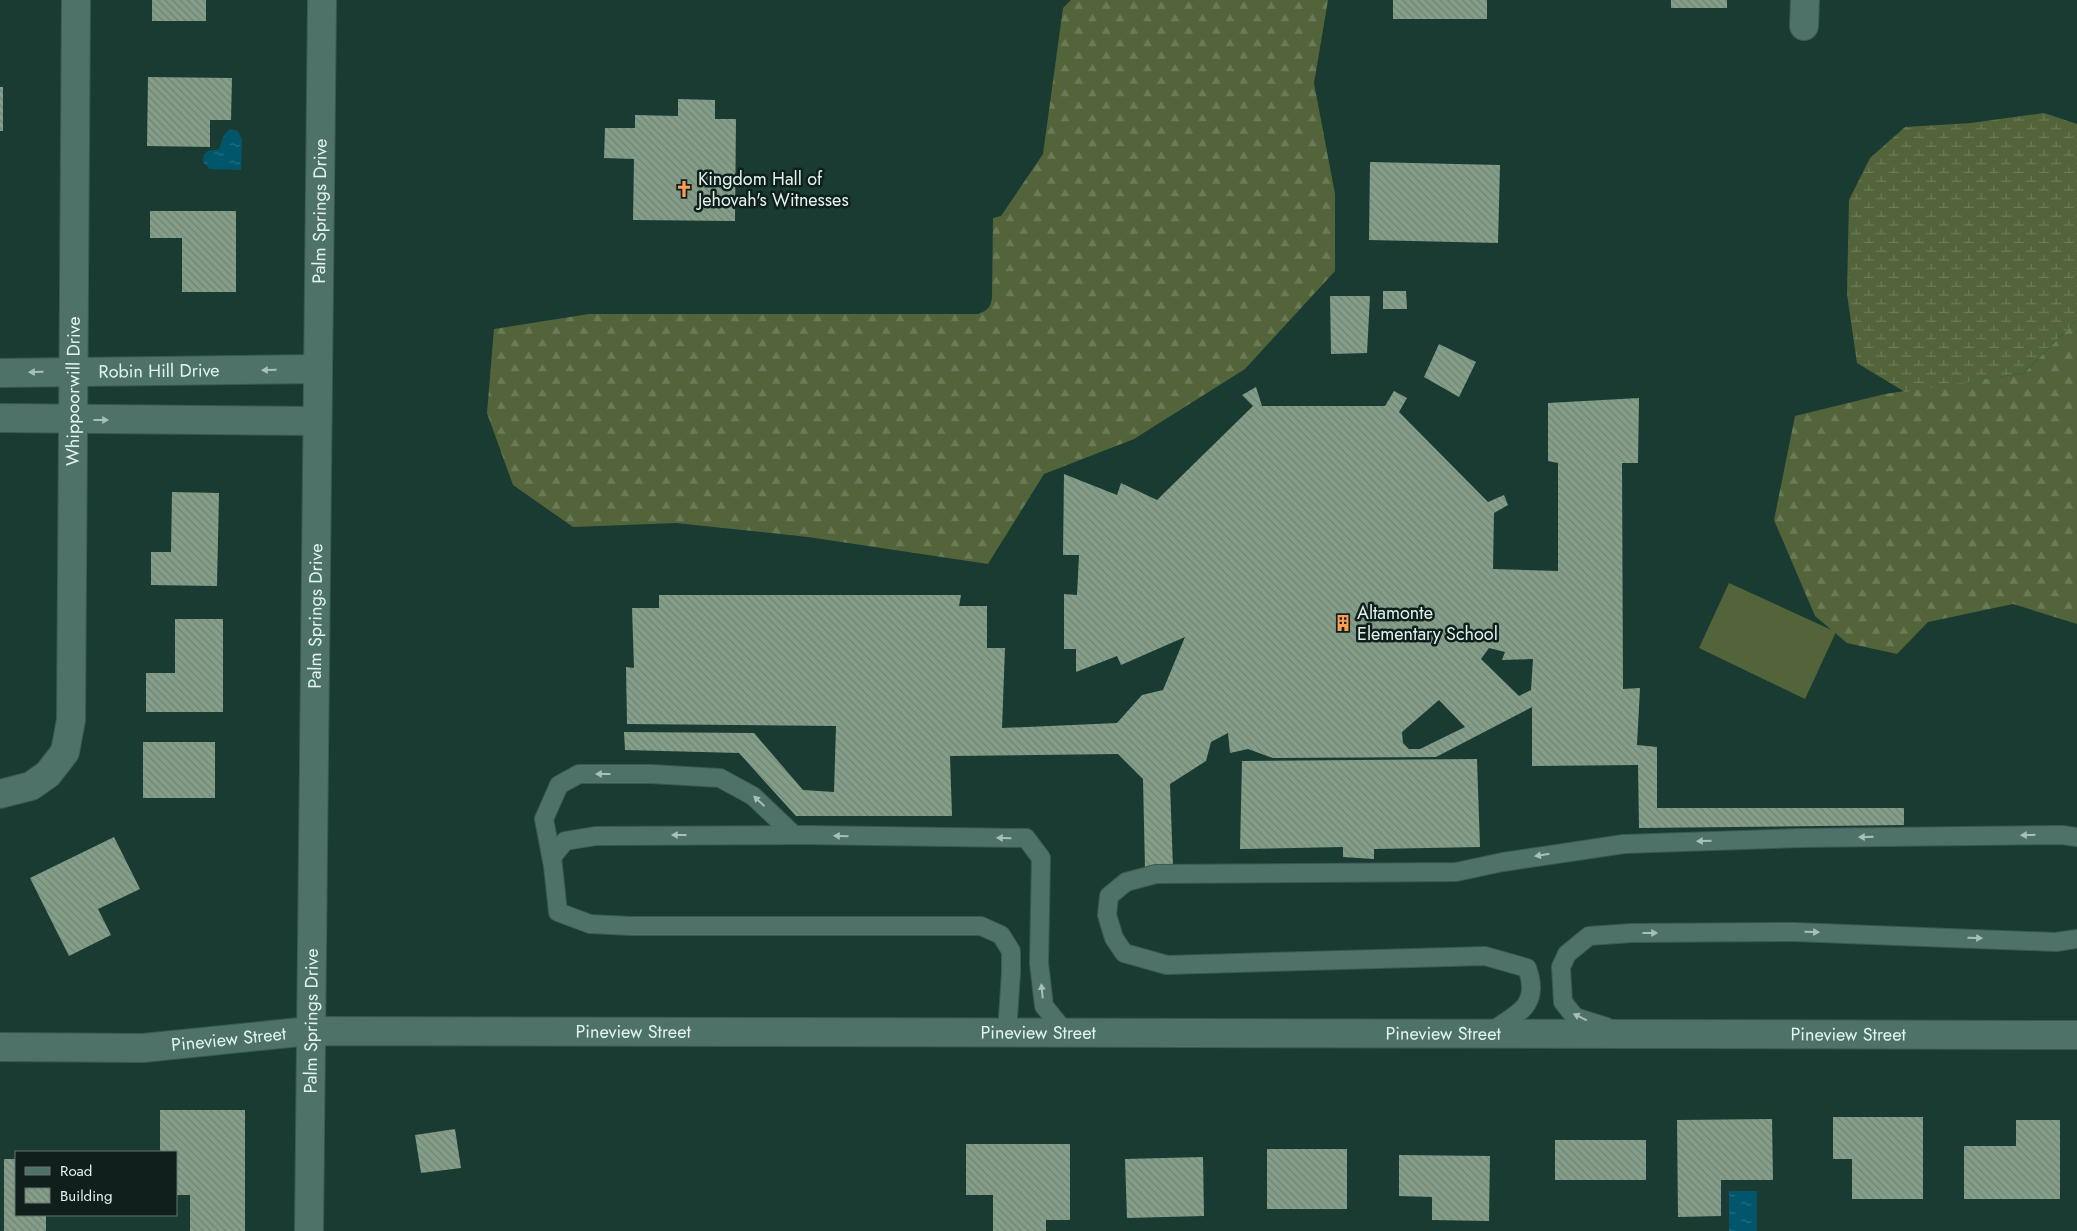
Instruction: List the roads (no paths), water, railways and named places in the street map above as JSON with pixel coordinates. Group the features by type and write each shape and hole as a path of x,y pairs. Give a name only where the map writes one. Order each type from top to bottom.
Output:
{"street":[{"name":"Whippoorwill Drive","path":"0,794 31,786 48,774 65,752 71,720 76,0"},
{"name":"Palm Springs Drive","path":"309,1231 322,0"},
{"name":"Robin Hill Drive","path":"0,373 318,369"},
{"path":"0,418 317,421"},
{"name":"Pineview Street","path":"0,1047 143,1048 310,1030 2077,1035"}],"lane":[{"path":"794,835 753,796 720,778 651,774 579,774 559,785 544,819 552,861 558,912 590,924 632,926 981,926 1001,935 1011,951 1012,973 1007,1032"},
{"path":"1489,1033 1525,1007 1532,996 1532,980 1527,968 1485,956 1167,965 1124,953 1114,938 1107,915 1109,896 1126,882 1156,874 1456,872 1503,862 1624,844 1799,838 2062,834 2077,837"},
{"path":"552,861 552,858 566,840 596,836 794,835 1026,838 1041,858 1039,963 1044,1006 1065,1032"},
{"path":"1626,1034 1575,1017 1563,1002 1561,967 1567,954 1589,936 1632,933 1794,932 2056,942 2077,939"}],"water":[{"path":"230,129 238,131 242,140 241,170 210,169 203,162 204,154 208,151 219,149 224,135"},
{"path":"1729,1191 1757,1191 1757,1231 1729,1231"}],"place":[{"name":"Kingdom Hall of Jehovah's Witnesses","path":"684,189"},
{"name":"Altamonte Elementary School","path":"1343,623"}]}
